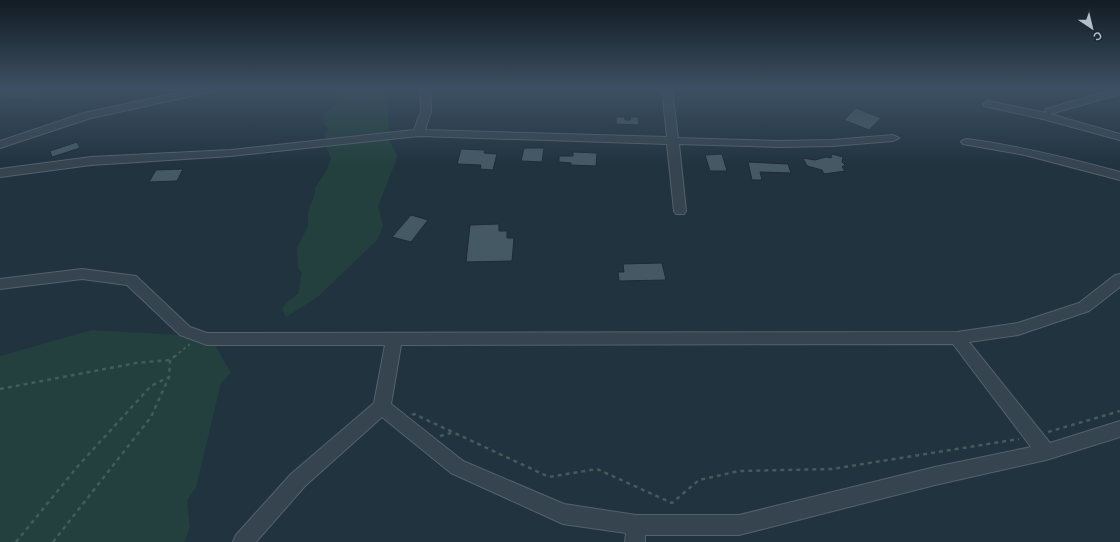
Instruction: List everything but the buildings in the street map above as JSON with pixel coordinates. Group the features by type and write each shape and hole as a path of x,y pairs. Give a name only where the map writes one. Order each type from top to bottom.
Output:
{"street":[{"path":"0,145 91,114"},
{"path":"420,133 425,114"},
{"path":"669,114 680,211"},
{"path":"1037,114 1120,137"},
{"path":"0,173 91,161 231,153 420,133 778,144 832,143 893,138"},
{"path":"967,142 992,145 1054,158 1120,176"},
{"path":"0,284 82,274 131,280 184,331 207,339 958,338 1018,329 1084,307 1120,279"},
{"path":"958,338 1046,452"},
{"path":"243,542 298,480 382,408 394,339"},
{"path":"382,408 457,467 563,514 636,533 739,525 935,476 1046,452 1120,429"}],"path":[{"path":"0,389 143,362 170,360 198,337"},
{"path":"52,542 151,417 169,377 170,360"},
{"path":"16,542 78,466 146,391 169,377"},
{"path":"414,414 549,477 597,469 638,489 672,503 699,480 739,471 832,469 1034,437 1120,411"}],"green space":[{"path":"325,114 388,114 389,140 397,155 396,161 378,206 383,226 377,240 319,296 286,317 282,309 288,301 298,294 302,273 298,267 297,248 308,226 308,212 315,194 315,188 327,170 331,158 327,149 324,134 329,130 323,122"},
{"path":"92,330 195,336 216,347 231,373 221,383 196,487 187,501 190,528 184,542 0,542 0,356"}]}
